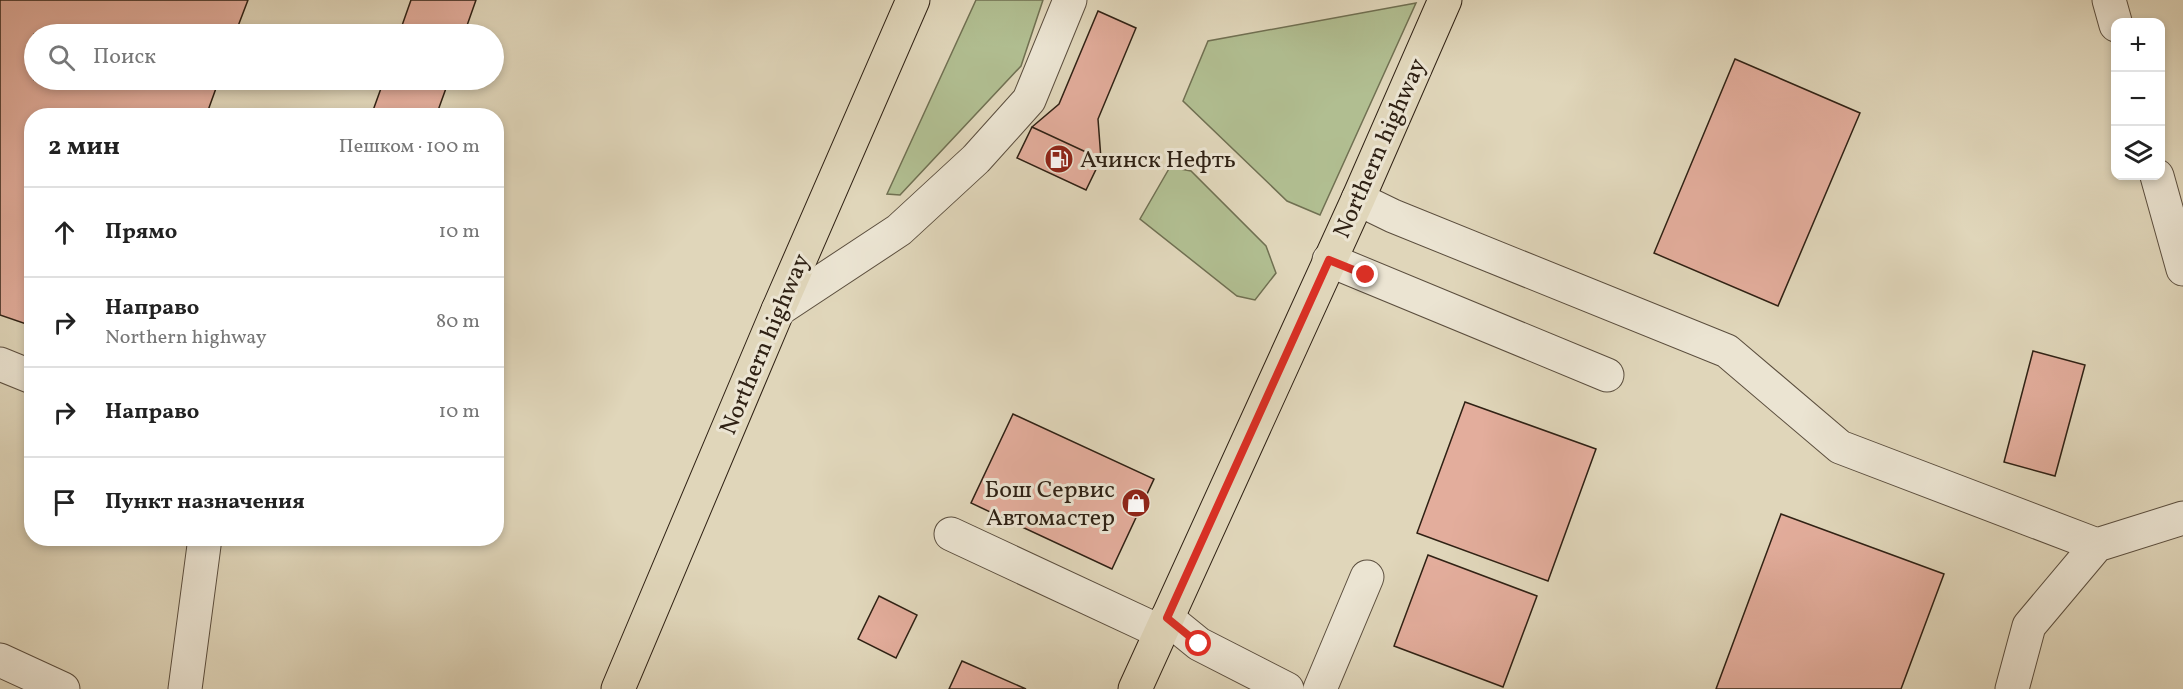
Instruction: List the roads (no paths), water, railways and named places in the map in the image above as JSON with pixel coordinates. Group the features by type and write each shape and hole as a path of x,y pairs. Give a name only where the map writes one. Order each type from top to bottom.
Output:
{"main road":[{"name":"Northern highway","path":"618,689 778,310 913,0"},
{"name":"Northern highway","path":"1135,689 1358,199 1445,0"}],"street":[{"path":"778,310 899,230 976,159 1029,100 1070,0"},
{"path":"2109,0 2114,18"},
{"path":"2158,180 2183,269"},
{"path":"1358,199 1393,216 1726,351 1840,447 2097,545"},
{"path":"1329,260 1607,375"},
{"path":"0,364 24,374"},
{"path":"2012,689 2029,626 2097,545 2183,518"},
{"path":"951,534 1164,625 1287,689"},
{"path":"185,689 205,546"},
{"path":"1320,689 1367,577"},
{"path":"0,660 63,689"}],"place":[{"name":"Ачинск Нефть","path":"1059,159"},
{"name":"Бош Сервис Автомастер","path":"1136,503"}]}
